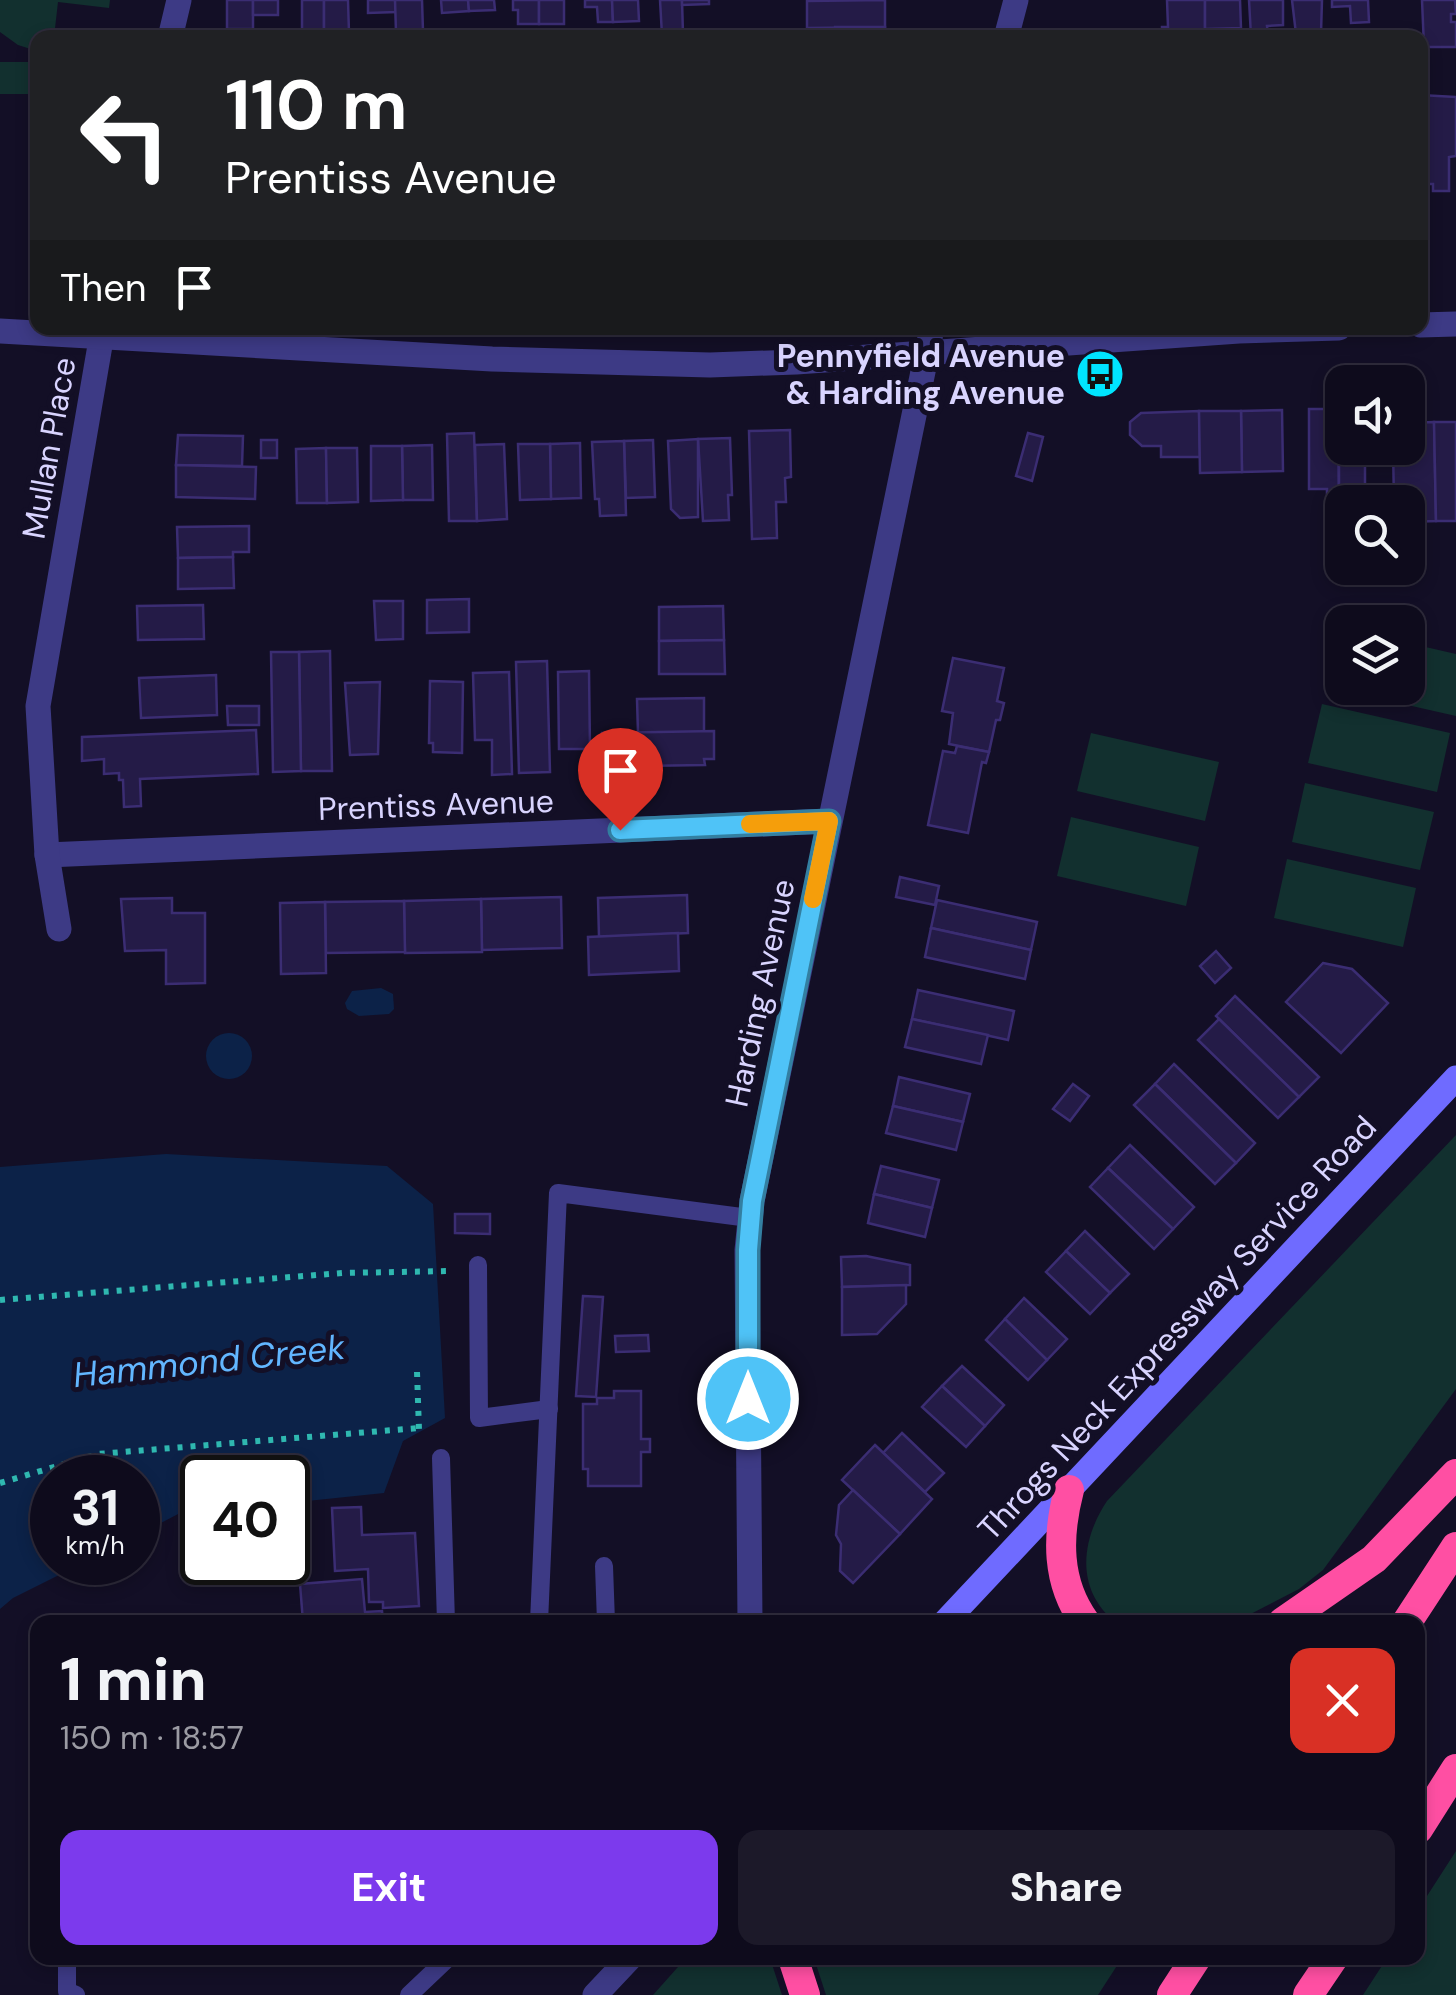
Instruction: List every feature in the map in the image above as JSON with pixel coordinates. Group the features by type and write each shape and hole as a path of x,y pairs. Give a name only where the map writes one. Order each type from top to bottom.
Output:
{"highway":[{"path":"1295,1615 1374,1559 1456,1474"},
{"path":"1069,1490 1060,1528 1062,1566 1068,1595 1081,1615"},
{"path":"1412,1615 1454,1552"},
{"path":"1425,1817 1456,1770"},
{"path":"795,1965 805,1995"},
{"path":"1172,1995 1191,1965"},
{"path":"1308,1995 1328,1965"}],"main road":[{"name":"Throgs Neck Expressway Service Road","path":"952,1615 1456,1078"}],"street":[{"path":"172,30 179,0"},
{"path":"1008,30 1016,0"},
{"path":"1428,325 1456,324"},
{"path":"0,331 30,331"},
{"name":"Mullan Place","path":"59,929 47,855 38,706 101,335"},
{"path":"158,335 492,359 643,364 782,363 929,339 1078,335"},
{"name":"Harding Avenue","path":"750,1615 749,1218 929,339"},
{"name":"Prentiss Avenue","path":"47,855 829,821"},
{"path":"595,1995 623,1965"}],"lane":[{"path":"539,1615 558,1193 749,1218"},
{"path":"478,1265 478,1418 548,1410"},
{"path":"441,1458 446,1615"},
{"path":"604,1566 606,1615"},
{"path":"66,1965 67,1991 76,1995"},
{"path":"409,1995 441,1965"}],"path":[{"path":"0,1300 342,1273 458,1271"},
{"path":"417,1372 420,1447"},
{"path":"0,1483 98,1454 419,1428"}],"green space":[{"path":"0,0 110,0 109,8 58,2 55,30 30,30 30,49 0,32"},
{"path":"0,62 30,62 30,94 0,94"},
{"path":"1425,647 1456,654 1456,716 1407,705 1425,705"},
{"path":"1322,704 1450,733 1437,792 1308,763"},
{"path":"1091,733 1219,762 1205,821 1077,791"},
{"path":"1305,783 1434,812 1420,870 1292,842"},
{"path":"1071,817 1199,847 1186,906 1057,876"},
{"path":"1287,859 1416,888 1403,947 1274,918"},
{"path":"1456,1135 1456,1389 1323,1570 1299,1589 1249,1615 1108,1615 1093,1595 1086,1564 1092,1532 1107,1501"},
{"path":"1456,1851 1456,1995 1363,1995 1382,1965 1425,1965 1425,1899"},
{"path":"680,1965 772,1965 782,1995 653,1995"},
{"path":"816,1965 1117,1965 1098,1995 826,1995"}],"water":[{"path":"381,988 393,994 394,1009 389,1014 359,1016 347,1009 345,1003 352,991"},
{"path":"229,1033 245,1040 252,1056 245,1072 229,1079 213,1072 206,1056 213,1040"},
{"name":"Hammond Creek","path":"166,1154 387,1166 433,1204 445,1418 403,1441 384,1493 310,1501 310,1455 180,1455 180,1513 160,1523 160,1455 30,1455 30,1585 39,1585 0,1609 0,1167"}],"building":[{"path":"227,0 253,0 253,29 227,29"},
{"path":"253,0 278,0 278,15 253,15"},
{"path":"302,0 324,0 324,30 302,30"},
{"path":"324,0 348,0 349,30 324,30"},
{"path":"368,0 395,0 396,12 368,13"},
{"path":"395,0 422,0 423,30 396,30"},
{"path":"441,0 468,0 469,11 442,13"},
{"path":"468,0 494,0 495,10 469,11"},
{"path":"513,0 539,0 539,24 518,24"},
{"path":"539,0 564,0 564,24 539,24"},
{"path":"585,0 612,0 613,22 598,22 597,7 585,7"},
{"path":"612,0 638,0 639,21 613,22"},
{"path":"660,0 682,0 683,30 662,30"},
{"path":"682,0 709,0 709,4 682,5"},
{"path":"885,0 885,27 807,28 807,1"},
{"path":"1167,0 1205,0 1205,30 1162,30 1168,27"},
{"path":"1205,0 1240,0 1241,28 1205,29"},
{"path":"1249,0 1283,0 1283,25 1251,30"},
{"path":"1292,0 1322,0 1321,30 1296,30"},
{"path":"1332,0 1368,0 1369,22 1351,23 1350,6 1332,7"},
{"path":"1422,0 1455,0 1456,14 1451,14 1451,22 1456,22 1456,47 1428,47 1428,30 1423,30"},
{"path":"835,27 885,27 885,30"},
{"path":"1428,95 1456,97 1456,156 1449,157 1449,191 1433,191 1433,184 1428,184"},
{"path":"1309,409 1325,409 1325,465 1339,465 1339,485 1309,489"},
{"path":"1282,410 1283,471 1242,472 1241,411"},
{"path":"1199,411 1200,457 1161,457 1161,446 1142,446 1130,435 1130,422 1141,413"},
{"path":"1199,411 1241,411 1242,472 1200,473"},
{"path":"1425,422 1434,422 1436,521 1425,521 1425,485 1394,485 1393,465 1425,465"},
{"path":"1434,422 1456,422 1456,521 1436,521"},
{"path":"790,430 791,477 785,478 786,502 776,502 777,538 752,539 749,431"},
{"path":"474,433 477,521 449,521 447,434"},
{"path":"1028,433 1043,437 1032,481 1016,476"},
{"path":"178,435 243,436 242,466 176,465"},
{"path":"730,438 729,520 703,521 698,439"},
{"path":"698,439 698,517 680,518 671,509 668,441"},
{"path":"261,440 277,440 277,458 261,458"},
{"path":"653,440 655,497 626,498 624,441"},
{"path":"624,441 626,515 600,516 599,499 595,499 592,442"},
{"path":"580,443 581,498 551,499 550,444"},
{"path":"504,444 507,519 477,521 475,445"},
{"path":"518,444 550,444 551,499 520,500"},
{"path":"432,445 433,500 403,500 402,446"},
{"path":"371,446 402,446 403,500 371,501"},
{"path":"326,448 327,503 297,503 296,449"},
{"path":"326,448 357,448 358,502 327,503"},
{"path":"176,465 256,467 255,499 176,497"},
{"path":"1339,465 1365,465 1365,485 1339,485"},
{"path":"249,526 249,552 233,552 233,557 178,558 177,527"},
{"path":"233,557 234,588 178,589 178,558"},
{"path":"469,599 469,632 427,633 427,600"},
{"path":"374,601 403,601 403,639 376,640"},
{"path":"203,605 204,639 138,640 137,606"},
{"path":"723,606 724,640 659,641 659,607"},
{"path":"724,640 725,674 659,674 659,641"},
{"path":"330,651 332,771 301,771 299,652"},
{"path":"271,652 299,652 301,771 273,772"},
{"path":"953,658 1004,668 997,701 1004,703 989,752 949,744 953,713 942,711"},
{"path":"547,661 550,772 519,773 516,662"},
{"path":"589,671 590,749 559,749 558,672"},
{"path":"509,672 512,774 492,775 492,740 475,740 473,673"},
{"path":"216,675 217,715 141,718 139,678"},
{"path":"430,681 463,682 462,753 433,752 433,743 429,743"},
{"path":"380,682 378,754 350,755 345,683"},
{"path":"704,698 704,732 638,733 637,699"},
{"path":"227,706 259,706 259,725 228,725"},
{"path":"256,730 258,774 140,779 141,806 124,807 123,780 119,780 119,773 104,774 104,759 82,761 82,737"},
{"path":"714,731 714,759 704,759 705,765 640,766 640,751 602,752 602,733"},
{"path":"957,746 989,752 986,763 982,762 968,833 928,825 943,751 955,753"},
{"path":"900,877 939,886 935,905 896,897"},
{"path":"687,895 688,933 599,937 598,898"},
{"path":"561,897 562,948 482,950 481,899"},
{"path":"172,898 172,913 205,913 205,983 166,984 166,950 125,951 121,899"},
{"path":"481,899 482,952 405,953 404,901"},
{"path":"937,900 1037,922 1031,950 931,928"},
{"path":"404,901 405,952 326,953 325,902"},
{"path":"325,902 326,973 281,974 280,903"},
{"path":"931,928 1031,950 1025,979 925,957"},
{"path":"678,933 679,971 589,975 588,937"},
{"path":"1216,951 1231,968 1215,983 1200,966"},
{"path":"1323,963 1352,969 1388,1003 1341,1053 1286,1002"},
{"path":"918,990 1014,1011 1008,1040 912,1019"},
{"path":"1235,996 1319,1077 1299,1097 1216,1016"},
{"path":"912,1019 988,1035 981,1064 905,1047"},
{"path":"1219,1019 1299,1097 1278,1118 1198,1040"},
{"path":"1174,1064 1255,1143 1236,1163 1155,1084"},
{"path":"899,1077 970,1094 963,1122 893,1106"},
{"path":"1073,1084 1089,1096 1070,1121 1053,1109"},
{"path":"1155,1084 1236,1163 1215,1184 1134,1105"},
{"path":"893,1106 963,1122 956,1150 886,1133"},
{"path":"1130,1145 1194,1207 1173,1229 1108,1168"},
{"path":"881,1166 939,1180 932,1208 874,1194"},
{"path":"1108,1168 1173,1229 1154,1249 1090,1187"},
{"path":"874,1194 932,1208 925,1237 868,1223"},
{"path":"455,1214 490,1214 490,1234 455,1233"},
{"path":"1085,1231 1129,1274 1110,1293 1066,1251"},
{"path":"1066,1251 1110,1293 1090,1314 1046,1272"},
{"path":"866,1256 910,1265 910,1285 842,1287 841,1257"},
{"path":"906,1285 906,1304 877,1334 842,1335 842,1287"},
{"path":"583,1296 603,1297 596,1397 576,1396"},
{"path":"1024,1298 1067,1339 1047,1360 1005,1319"},
{"path":"1005,1319 1047,1360 1028,1380 986,1340"},
{"path":"648,1335 649,1351 616,1352 615,1336"},
{"path":"962,1366 1004,1405 985,1426 942,1386"},
{"path":"942,1386 985,1426 966,1447 922,1407"},
{"path":"614,1391 641,1391 641,1439 650,1439 650,1452 641,1452 641,1486 588,1486 588,1469 583,1469 583,1404 597,1404 597,1398 614,1398"},
{"path":"902,1433 944,1473 925,1492 883,1453"},
{"path":"875,1445 932,1499 900,1534 842,1480"},
{"path":"853,1490 900,1534 853,1583 840,1571 841,1544 836,1535 839,1505"},
{"path":"361,1507 362,1535 415,1533 419,1606 383,1608 383,1602 369,1602 368,1569 335,1571 332,1508"},
{"path":"362,1579 365,1612 382,1611 382,1615 302,1615 300,1585"}],"slow traffic":[{"path":"750,824 829,821 813,899"}],"place":[{"name":"Pennyfield Avenue & Harding Avenue","path":"1100,374"}],"route":[{"path":"620,830 829,821 749,1218 748,1399"}]}
